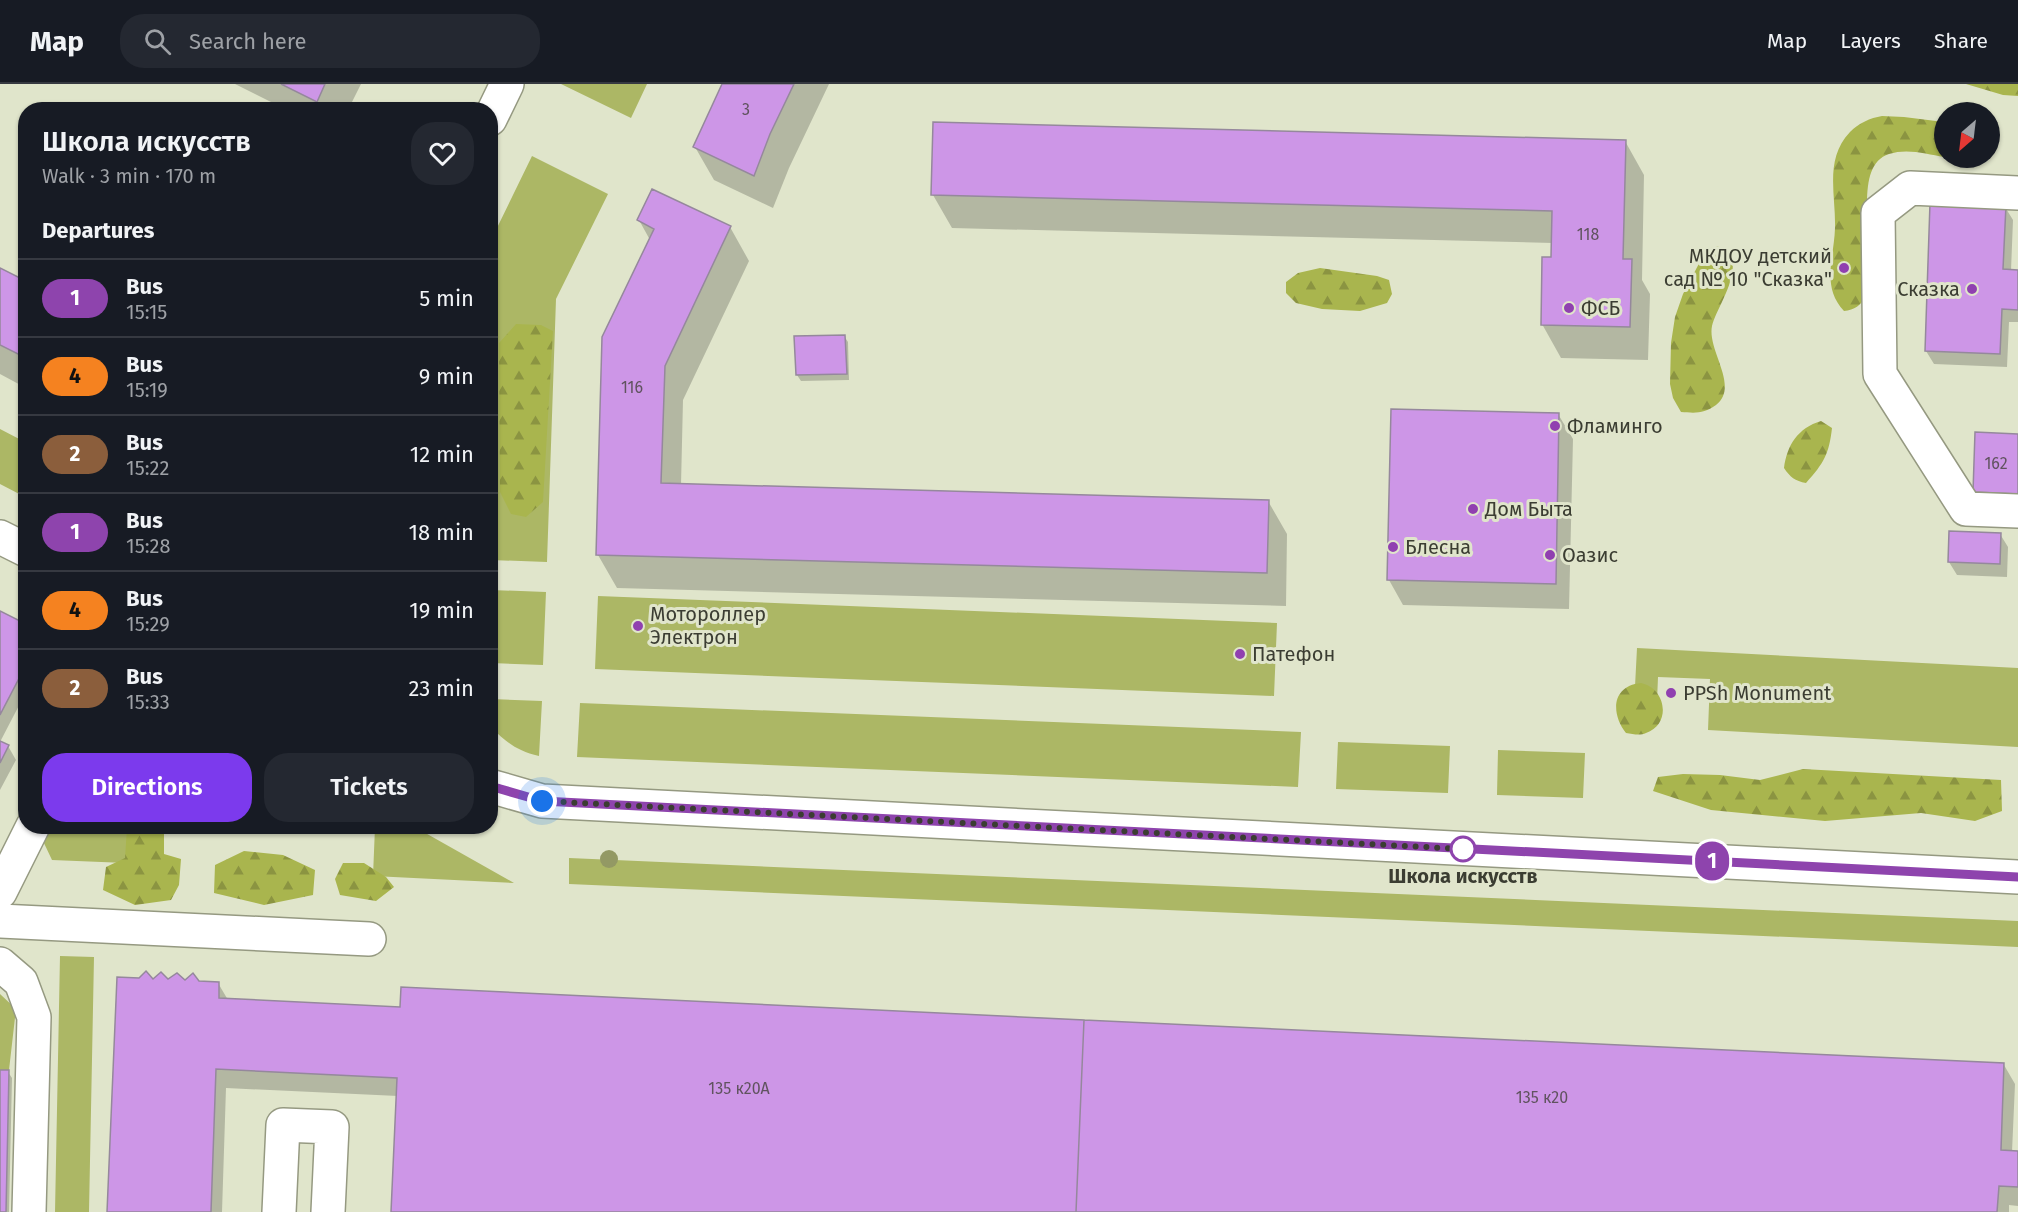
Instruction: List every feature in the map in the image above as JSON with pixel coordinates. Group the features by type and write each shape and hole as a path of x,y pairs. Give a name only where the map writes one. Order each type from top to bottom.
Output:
{"street":[{"path":"498,102 507,84"},
{"path":"2018,193 1910,188 1878,213 1880,374 1966,509 2018,511"},
{"path":"0,537 18,546"},
{"path":"498,788 542,801 2018,877"},
{"path":"0,892 29,834"},
{"path":"0,921 369,939"},
{"path":"0,964 21,982 34,1017 29,1212"},
{"path":"279,1212 283,1125 332,1126 328,1212"}],"green space":[{"path":"561,84 647,84 631,118"},
{"path":"1966,84 2018,84 2018,96 2003,95"},
{"path":"1882,116 1934,121 1934,155 1896,152 1889,154 1875,165 1868,185 1870,264 1868,287 1860,304 1844,311 1833,292 1830,272 1835,228 1834,166 1842,143 1850,132 1873,118"},
{"path":"532,156 608,194 556,299 547,562 498,560 498,226"},
{"path":"1721,246 1729,253 1733,263 1729,284 1712,326 1714,346 1724,378 1723,397 1707,410 1681,412 1673,398 1670,384 1671,343 1675,317 1683,294 1704,254 1712,247"},
{"path":"1320,268 1377,276 1389,280 1392,294 1387,303 1360,311 1322,309 1296,303 1286,293 1286,282 1298,273"},
{"path":"516,324 541,325 553,331 543,502 526,517 511,514 500,492 499,343"},
{"path":"1821,421 1832,428 1827,452 1817,470 1806,483 1799,481 1784,468 1788,452 1800,433"},
{"path":"0,429 18,438 18,493 0,484"},
{"path":"498,590 546,592 543,665 498,663"},
{"path":"598,596 1277,623 1274,696 595,669"},
{"path":"1637,648 2018,668 2018,747 1708,730 1710,679 1658,677 1656,726 1633,725"},
{"path":"1641,683 1649,686 1660,699 1663,706 1660,722 1646,733 1639,735 1626,733 1616,710 1619,695 1631,685"},
{"path":"498,699 542,701 539,756 524,752 498,734"},
{"path":"580,703 1301,732 1298,787 577,757"},
{"path":"1338,742 1450,746 1448,793 1336,789"},
{"path":"1498,750 1585,753 1583,798 1497,795"},
{"path":"1803,769 2001,780 2002,811 1975,821 1921,813 1825,821 1711,810 1653,791 1658,777 1683,774 1720,775 1760,780"},
{"path":"46,834 128,834 126,863 52,860 43,841"},
{"path":"127,834 164,834 164,854 181,859 179,885 171,900 135,905 103,890 106,867 125,858"},
{"path":"375,834 427,834 514,883 373,876"},
{"path":"244,851 283,855 315,870 313,895 264,905 214,893 215,865"},
{"path":"569,858 2018,921 2018,947 569,884"},
{"path":"343,863 364,863 386,877 394,887 376,901 340,895 335,879"},
{"path":"60,956 94,957 89,1212 55,1212"},
{"path":"0,994 16,1009 9,1070 0,1070"}],"building":[{"path":"281,84 325,84 317,102"},
{"path":"722,84 794,84 770,134 754,176 693,147"},
{"path":"933,122 1626,140 1623,259 1632,259 1630,327 1541,325 1542,257 1551,257 1552,211 931,195"},
{"path":"652,189 731,226 665,366 661,483 1269,500 1267,573 596,555 602,337 654,229 637,220"},
{"name":"Сказка","path":"1930,203 2006,205 2003,269 2018,270 2018,310 2002,309 2000,354 1925,351"},
{"path":"0,268 18,277 18,354 0,345"},
{"path":"845,335 847,374 796,375 794,336"},
{"name":"Дом Быта","path":"1391,409 1559,413 1556,584 1387,580"},
{"path":"1975,432 2018,434 2018,494 1973,492"},
{"path":"1949,531 2001,533 2000,564 1948,562"},
{"path":"0,611 18,620 18,680 0,715"},
{"path":"0,741 9,745 0,763"},
{"path":"146,971 153,979 161,972 168,979 177,973 185,980 193,973 199,981 219,982 219,998 400,1007 401,987 1084,1020 1076,1212 391,1212 397,1078 216,1069 211,1212 107,1212 117,977 139,978"},
{"path":"1084,1020 2004,1063 2001,1150 2018,1151 2018,1187 1999,1186 1997,1212 1076,1212"},
{"path":"0,1070 9,1070 6,1212 0,1212"}],"bus line":[{"name":"1","path":"498,788 542,801 2018,877"}],"place":[{"name":"МКДОУ детский сад № 10 \"Сказка\"","path":"1844,268"},
{"name":"Сказка","path":"1972,289"},
{"name":"ФСБ","path":"1569,308"},
{"name":"Фламинго","path":"1555,426"},
{"name":"Дом Быта","path":"1473,509"},
{"name":"Блесна","path":"1393,547"},
{"name":"Оазис","path":"1550,555"},
{"name":"Мотороллер Электрон","path":"638,626"},
{"name":"Патефон","path":"1240,654"},
{"name":"PPSh Monument","path":"1671,693"},
{"name":"Школа искусств","path":"1463,849"}],"route":[{"path":"542,801 1463,849"}]}
